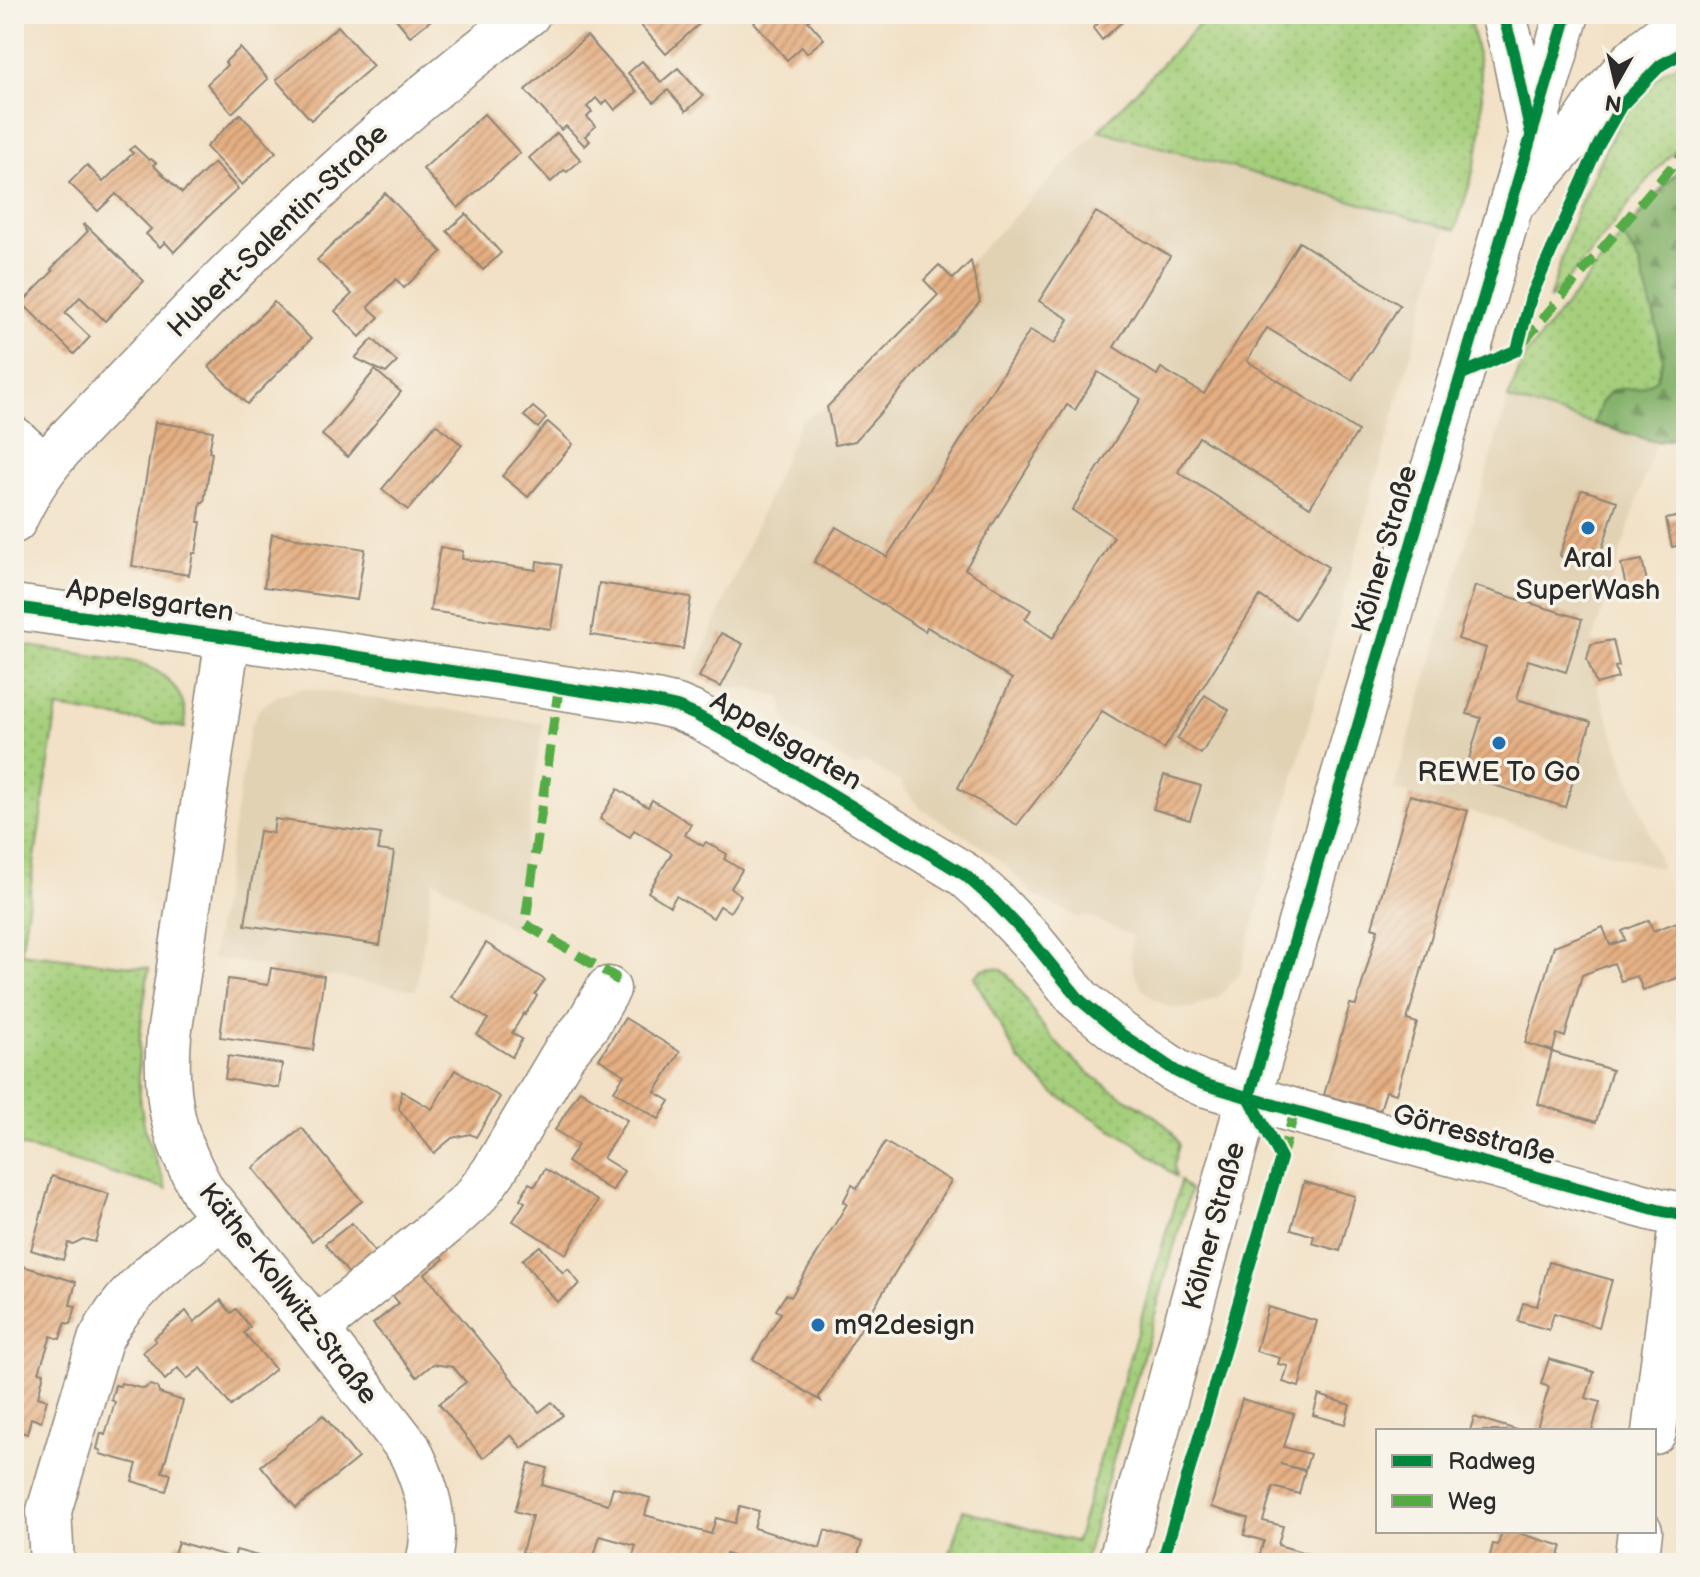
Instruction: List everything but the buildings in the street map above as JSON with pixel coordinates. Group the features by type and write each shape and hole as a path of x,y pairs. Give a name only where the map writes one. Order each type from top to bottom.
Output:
{"street":[{"name":"Hubert-Salentin-Straße","path":"14,521 24,500 30,453 70,439 208,294 284,220 421,98 528,14"},
{"path":"1503,14 1532,138"},
{"name":"Kölner Straße","path":"1120,1563 1249,1097 1567,14"},
{"path":"1512,206 1582,126 1630,64 1686,18"},
{"name":"Appelsgarten","path":"14,607 677,707 754,747 965,875 1030,939 1080,1000 1121,1034 1177,1072 1203,1084 1249,1097"},
{"name":"Käthe-Kollwitz-Straße","path":"228,637 169,1035 166,1068 173,1120 190,1169 204,1193 316,1329 409,1449 426,1492 432,1530 432,1562"},
{"path":"316,1329 475,1197 494,1171 549,1044 588,1024 608,989"},
{"name":"Görresstraße","path":"1249,1097 1684,1216"},
{"path":"52,1563 49,1511 100,1340 110,1321 135,1290 222,1216"},
{"path":"1654,1429 1684,1216"},
{"path":"1636,1563 1640,1533"}],"shaded area":[{"path":"1099,130 1446,227 1240,972 1220,996 1195,1007 1180,1009 1167,1006 1142,989 1133,969 1132,936 1089,917 1077,917 1034,895 1006,866 977,843 921,809 900,782 868,763 855,767 794,730 785,719 781,697 751,688 721,687 693,675 801,420 827,407"},
{"path":"1508,399 1656,442 1587,659 1662,869 1394,789"},
{"path":"304,688 543,724 513,929 433,879 416,990 212,958 250,728 260,708 278,695"}],"green space":[{"path":"1209,14 1467,14 1480,76 1482,125 1473,174 1455,230 1099,130"},
{"path":"1686,60 1686,138 1549,300 1575,215 1607,145 1627,111 1664,71"},
{"path":"1686,161 1686,436 1656,442 1508,399 1525,356"},
{"path":"1686,161 1686,436 1656,442 1594,423 1602,401 1612,390 1640,388 1656,379 1663,359 1656,323 1639,263 1623,236"},
{"path":"14,644 137,662 158,672 174,686 183,705 185,728 57,708 21,953 149,968 141,1026 139,1085 146,1132 167,1189 14,1144"},
{"path":"989,968 1001,969 1006,973 1045,1029 1074,1060 1165,1125 1179,1144 1174,1164 1176,1177 1136,1144 1056,1095 1019,1060 974,977"},
{"path":"1180,1181 1190,1191 1084,1563 947,1563 963,1510 1076,1542"}],"marked path":[{"path":"1523,342 1686,150"},
{"path":"559,687 525,924 615,977 608,989"},
{"path":"1281,1158 1295,1111"}],"cycle path":[{"path":"1503,14 1531,134"},
{"path":"1249,1097 1567,14"},
{"path":"1462,374 1517,350 1531,297 1598,146 1621,106 1661,65 1686,51"},
{"path":"14,607 677,707 754,747 965,875 1030,939 1080,1000 1121,1034 1177,1072 1203,1084 1295,1111 1686,1216"},
{"path":"1162,1563 1281,1158 1249,1097"}],"place":[{"name":"Aral SuperWash","path":"1588,528"},
{"name":"REWE To Go","path":"1499,743"},
{"name":"m92design","path":"818,1325"}]}
